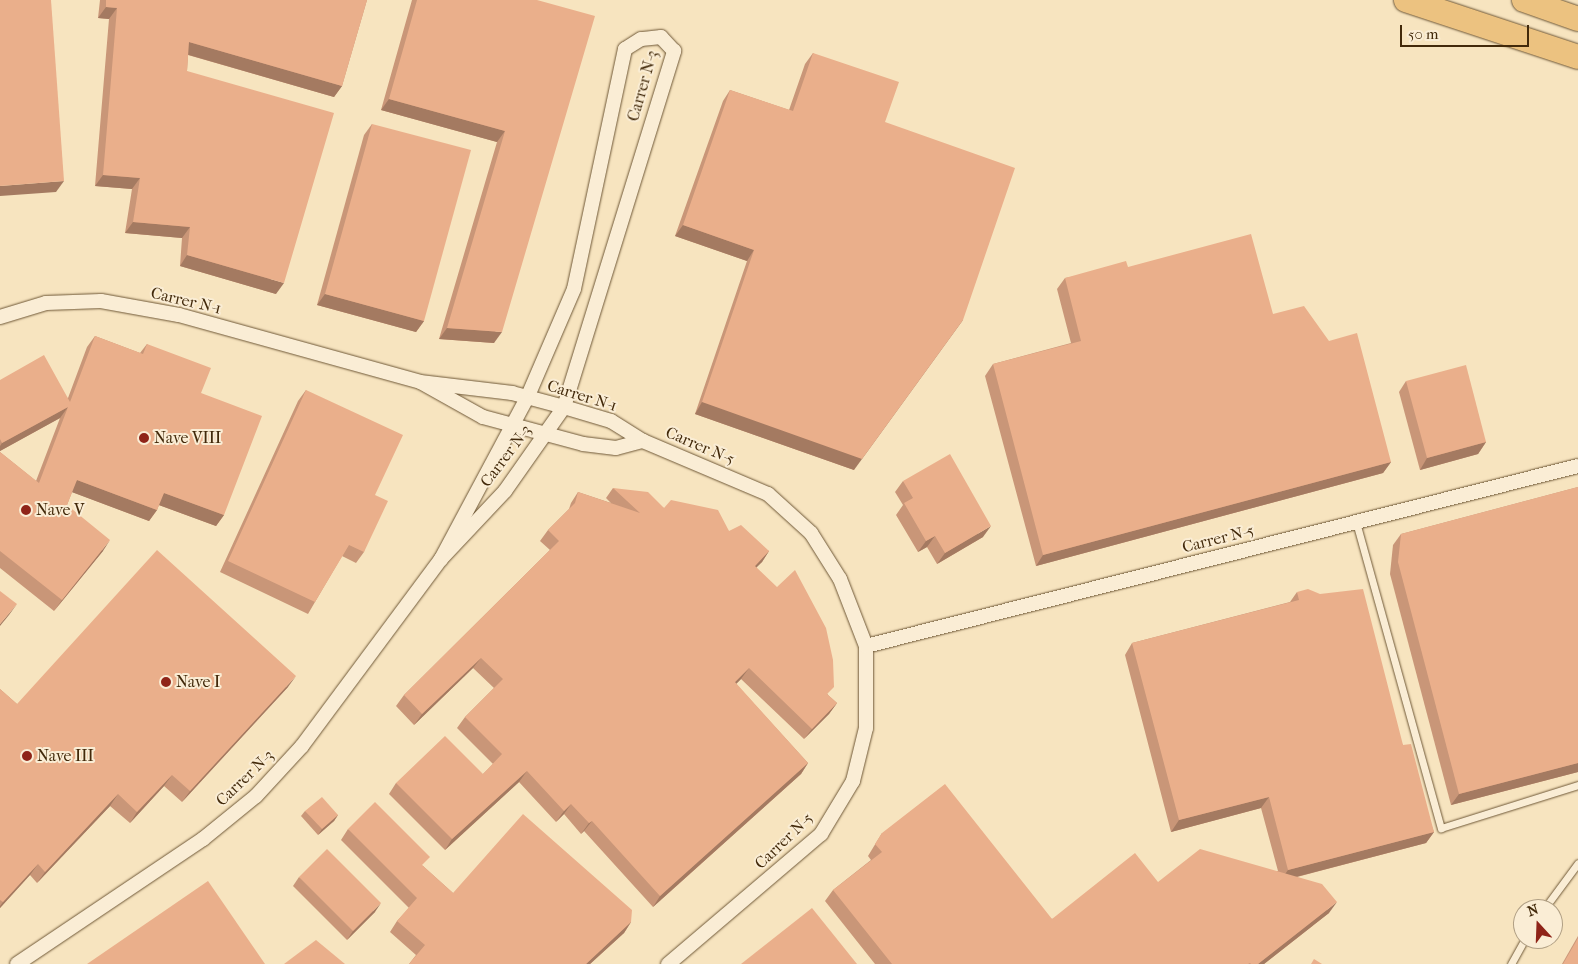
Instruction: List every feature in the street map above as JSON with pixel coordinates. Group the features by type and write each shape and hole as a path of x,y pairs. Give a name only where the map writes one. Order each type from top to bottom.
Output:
{"highway":[{"path":"1406,0 1578,56"},
{"path":"1524,0 1578,19"}],"street":[{"name":"Carrer N-3","path":"17,964 203,839 256,796 302,746 441,558 505,491 564,407 674,51 661,37 641,39 624,48 574,289 527,398 441,558"},
{"name":"Carrer N-1","path":"0,317 46,303 101,301 178,315 420,382 527,398 564,407 611,421 643,441"},
{"name":"Carrer N-1","path":"420,382 457,406 545,434 616,448 643,441"},
{"name":"Carrer N-5","path":"643,441 768,494 811,533 840,579 866,646 869,692 853,781 821,834 668,964"},
{"name":"Carrer N-5","path":"866,646 1578,466"}],"lane":[{"path":"1356,522 1441,828 1578,785"},
{"path":"1551,899 1578,863"},
{"path":"1510,964 1519,949"}],"building":[{"path":"0,0 51,0 64,181 0,186"},
{"path":"106,0 367,0 342,86 189,42 187,71 334,113 284,283 187,255 190,227 133,222 140,178 103,175 117,8 106,7"},
{"path":"417,0 537,0 595,16 502,332 447,328 505,131 389,99"},
{"path":"813,53 899,82 885,122 1015,168 963,320 862,459 702,402 754,250 683,225 730,90 793,111"},
{"path":"372,124 471,150 424,321 325,294"},
{"path":"1251,234 1273,314 1304,306 1329,341 1357,333 1391,462 1043,555 993,364 1081,341 1065,278 1126,261 1128,267"},
{"path":"95,336 143,354 147,344 211,368 201,393 262,416 224,515 164,493 157,510 77,480 67,505 110,540 62,600 0,551 0,452 39,483 68,407 2,443 0,439 0,380 44,355 70,402"},
{"path":"1466,365 1486,442 1427,458 1406,381"},
{"path":"306,390 403,435 375,495 388,501 364,552 349,545 315,602 228,561"},
{"path":"950,454 991,526 945,553 935,536 926,541 904,503 913,498 903,481"},
{"path":"1578,487 1578,763 1459,794 1398,562 1401,534"},
{"path":"613,488 648,492 664,508 671,500 718,510 729,531 741,525 769,551 755,566 777,587 795,570 826,628 833,660 834,687 827,694 837,703 812,729 749,668 735,682 808,763 660,896 592,821 589,823 571,804 564,811 527,771 452,839 396,783 445,736 483,774 502,754 465,717 503,679 481,658 422,714 404,695 559,541 548,530 575,503 578,492 640,513"},
{"path":"157,550 296,676 190,791 172,775 137,812 118,794 45,872 38,864 3,902 0,900 0,689 17,704"},
{"path":"1308,589 1320,594 1363,589 1403,745 1411,744 1434,832 1288,870 1269,797 1179,820 1132,643 1299,600 1297,592"},
{"path":"0,591 17,604 0,624"},
{"path":"945,784 1052,919 1135,853 1158,882 1200,849 1322,884 1337,902 1258,964 892,964 833,890 882,852 875,844 882,833"},
{"path":"322,797 338,815 322,829 305,811"},
{"path":"375,802 430,857 422,865 453,893 523,814 632,910 631,922 586,964 409,964 425,945 397,921 417,898 348,829"},
{"path":"327,849 381,903 353,931 299,877"},
{"path":"208,881 265,964 87,964"},
{"path":"812,908 857,964 741,964"},
{"path":"1578,938 1578,964 1563,964"},
{"path":"316,940 345,964 284,964"},
{"path":"1314,959 1322,964 1311,964"}],"place":[{"name":"Nave VIII","path":"144,438"},
{"name":"Nave V","path":"26,510"},
{"name":"Nave I","path":"166,682"},
{"name":"Nave III","path":"27,756"}]}
